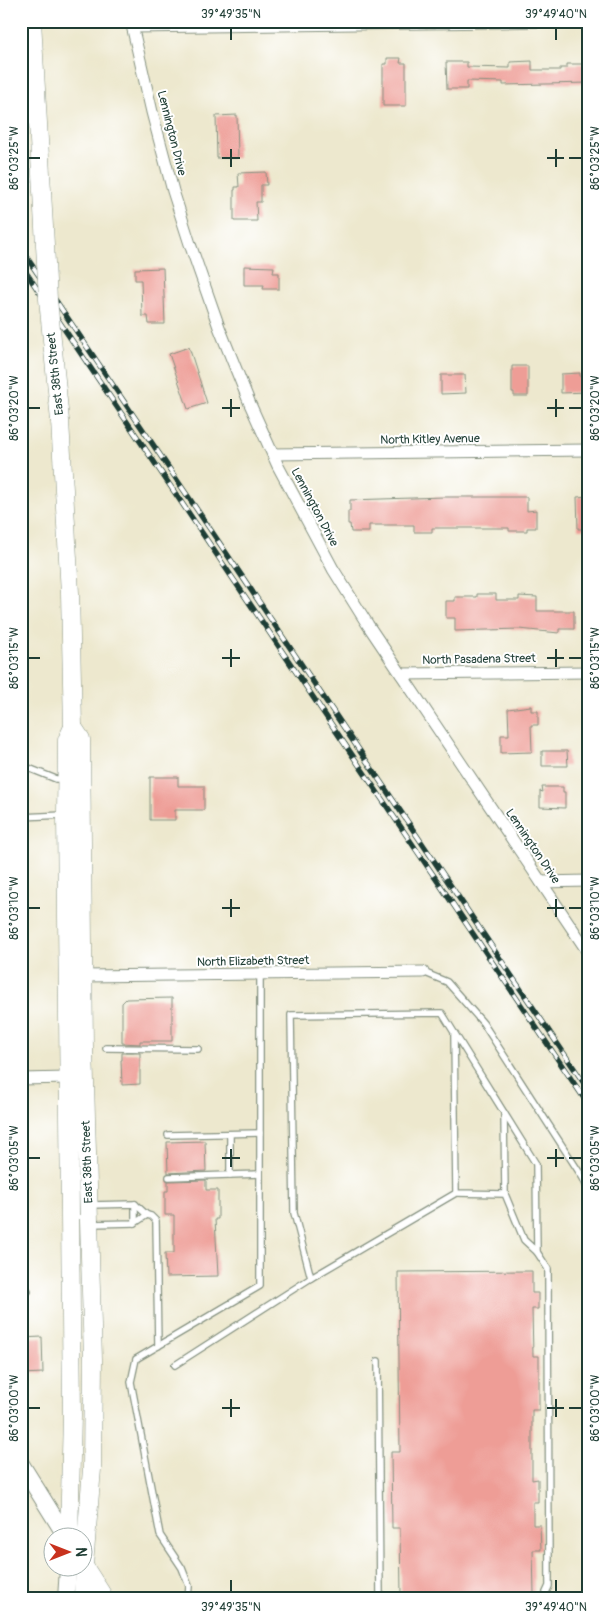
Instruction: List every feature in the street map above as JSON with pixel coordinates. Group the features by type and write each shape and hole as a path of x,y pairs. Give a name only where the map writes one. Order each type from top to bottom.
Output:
{"main road":[{"name":"East 38th Street","path":"32,21 48,299 60,422 70,593 73,727 67,740 66,779 72,1396 68,1528"},
{"name":"East 38th Street","path":"73,727 82,739 83,976 93,1360 92,1468 83,1528"},
{"path":"21,1464 62,1528"},
{"name":"East 38th Street","path":"66,1599 73,1578"},
{"name":"East 38th Street","path":"80,1578 82,1599"},
{"path":"88,1578 105,1599"}],"street":[{"path":"132,24 563,21"},
{"name":"Lennington Drive","path":"132,24 152,112 173,191 190,244 219,328 272,454 334,569 368,625 588,952"},
{"name":"North Kitley Avenue","path":"272,454 588,450"},
{"name":"North Pasadena Street","path":"401,674 588,672"},
{"path":"541,882 588,881"},
{"name":"North Elizabeth Street","path":"83,976 423,972"},
{"path":"21,1079 68,1078"}],"lane":[{"path":"21,765 56,779 66,779"},
{"path":"21,817 66,815"},
{"path":"423,972 447,982 483,1023 583,1178 588,1189"},
{"path":"188,1599 189,1586 182,1568 160,1535 131,1382 136,1359 260,1286 260,974"},
{"path":"311,1278 294,1213 291,1015 442,1013 536,1164 537,1252"},
{"path":"454,1033 456,1193"},
{"path":"106,1048 198,1049"},
{"path":"504,1112 505,1194 524,1240 537,1252 548,1269 550,1586 543,1599"},
{"path":"168,1135 260,1133"},
{"path":"230,1134 230,1175"},
{"path":"169,1177 260,1174"},
{"path":"175,1365 311,1278 456,1193 505,1194"},
{"path":"88,1205 135,1204 156,1221 158,1346"},
{"path":"135,1204 135,1223"},
{"path":"88,1224 135,1223 147,1215"},
{"path":"378,1361 380,1599"}],"building":[{"path":"387,58 401,58 400,63 406,63 406,106 383,106 383,64 387,64"},
{"path":"532,61 532,70 560,70 560,68 567,68 567,64 588,64 588,83 503,85 503,82 467,81 467,89 447,89 446,62 467,62 467,67 510,68 510,62"},
{"path":"237,115 238,158 217,158 216,116"},
{"path":"266,172 267,185 261,185 261,202 256,202 257,221 234,221 234,190 235,187 239,187 238,173"},
{"path":"244,266 274,267 273,273 279,273 279,289 263,289 264,285 244,285"},
{"path":"163,268 165,324 149,324 148,316 142,316 141,280 135,280 135,269"},
{"path":"189,347 207,403 188,409 169,354"},
{"path":"512,366 528,366 528,396 514,396 514,392 512,392"},
{"path":"580,373 580,377 588,377 588,392 561,393 561,374"},
{"path":"441,375 465,375 466,393 441,394"},
{"path":"588,496 588,529 578,529 577,497"},
{"path":"527,497 527,511 536,510 536,528 527,528 527,531 509,531 509,528 432,528 432,532 414,532 414,525 369,525 369,532 351,532 350,524 348,524 350,500"},
{"path":"477,594 496,594 496,600 519,600 519,596 537,597 537,611 574,611 574,629 559,629 559,633 519,629 455,631 455,618 446,618 446,601 455,601 455,597 477,597"},
{"path":"531,706 531,711 538,711 538,725 531,725 532,752 501,753 501,735 509,735 508,709"},
{"path":"542,751 567,751 568,766 542,766"},
{"path":"150,777 178,777 178,786 204,786 204,810 175,810 175,820 150,820"},
{"path":"542,787 563,787 563,792 565,792 565,808 540,807 540,791 543,792"},
{"path":"172,998 172,1041 140,1041 140,1044 122,1043 122,1003 126,999"},
{"path":"122,1053 140,1053 140,1084 122,1085"},
{"path":"205,1141 206,1171 168,1173 167,1142"},
{"path":"206,1180 206,1190 218,1190 218,1219 215,1219 218,1276 166,1277 165,1253 174,1253 174,1215 165,1215 165,1191 168,1191 168,1181"},
{"path":"532,1271 532,1293 538,1293 538,1309 532,1309 533,1356 539,1356 539,1410 532,1410 532,1480 538,1479 538,1502 533,1502 533,1525 540,1525 541,1550 533,1550 534,1594 401,1595 400,1528 392,1528 391,1452 400,1452 398,1272"},
{"path":"42,1337 43,1373 21,1374 21,1338"}],"railway":[{"path":"21,249 588,1089"},
{"path":"21,265 588,1104"}]}
